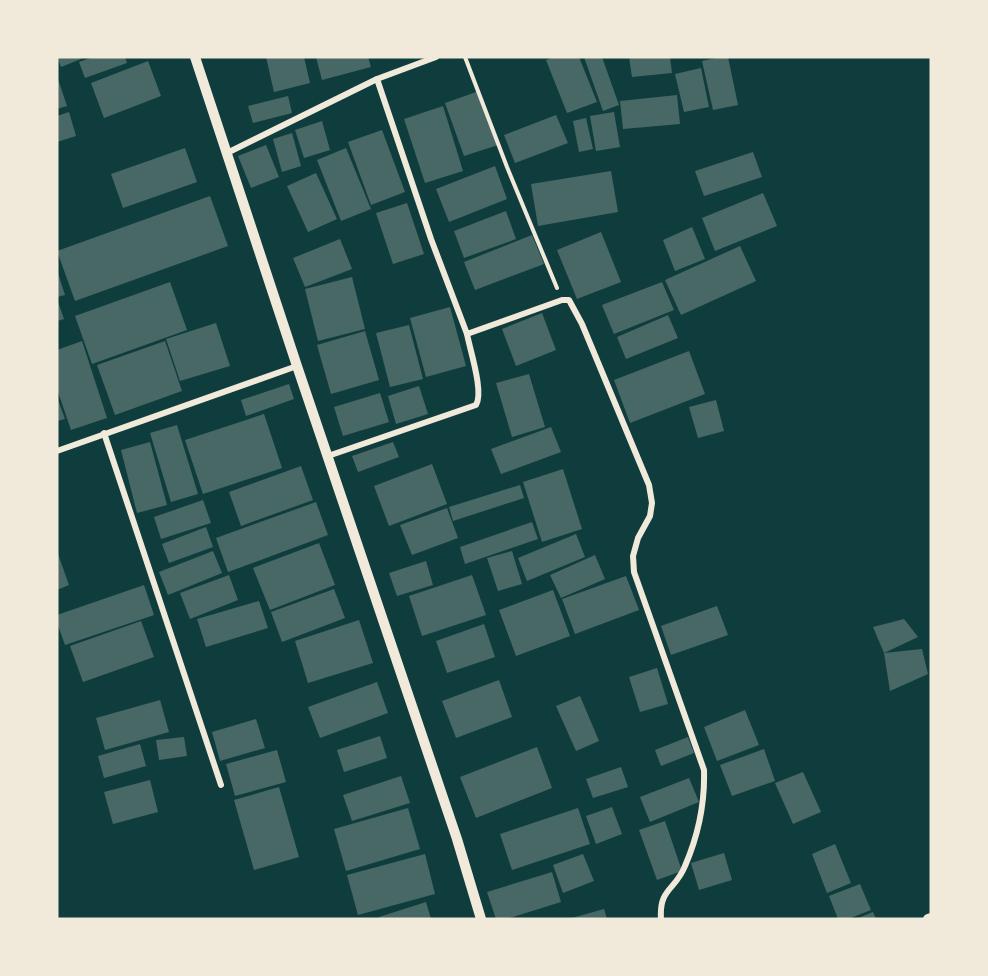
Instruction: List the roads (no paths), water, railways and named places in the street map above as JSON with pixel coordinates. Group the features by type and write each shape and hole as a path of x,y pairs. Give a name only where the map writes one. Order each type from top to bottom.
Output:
{"street":[{"path":"195,57 457,839 481,919"},
{"path":"227,153 377,79 436,57"},
{"path":"328,456 476,405 479,399 467,334 431,239 377,79"},
{"path":"467,334 562,300 569,300 582,324 649,485 652,503 650,516 635,547 634,572 704,770 703,801 694,842 678,882 666,892 660,904 662,919"},
{"path":"57,451 297,366"},
{"path":"104,433 221,785"}]}
